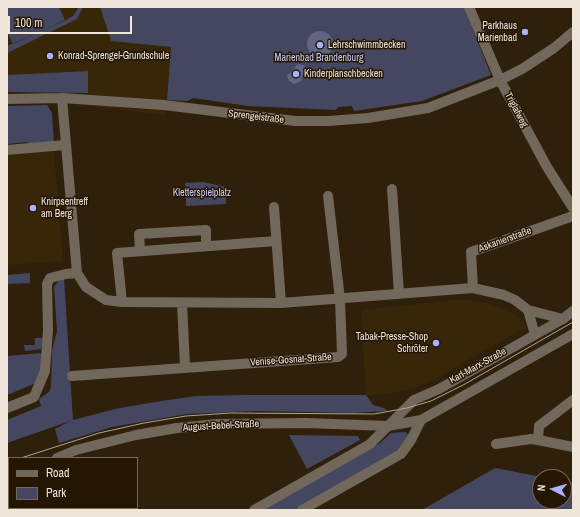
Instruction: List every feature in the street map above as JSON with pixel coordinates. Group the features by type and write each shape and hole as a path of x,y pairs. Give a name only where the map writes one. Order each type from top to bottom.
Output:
{"street":[{"name":"Triglafweg","path":"469,7 500,80 547,167 573,208"},
{"name":"Sprengelstraße","path":"7,99 62,98 164,105 295,121 329,121 368,118 428,108 500,80 522,69 554,48 573,32"},
{"path":"62,98 77,273 86,287 97,296 106,300 122,302 281,303 473,288 504,295 515,300 528,310 563,319"},
{"path":"7,150 65,145"},
{"path":"392,189 399,294"},
{"name":"Venise-Gosnat-Straße","path":"72,376 338,356 342,354 340,299 328,196"},
{"path":"274,207 281,303"},
{"name":"Askanierstraße","path":"473,288 471,252 573,216"},
{"path":"140,251 139,234 206,230 206,246"},
{"path":"122,302 117,253 276,241"},
{"path":"7,408 34,397 45,371 48,330 47,284 50,278 77,273"},
{"path":"182,303 185,367"},
{"path":"528,310 535,335"},
{"name":"Karl-Marx-Straße","path":"254,510 370,444 414,400 438,389 535,335 563,319 573,311"},
{"name":"Karl-Marx-Straße","path":"388,426 421,420 573,334"},
{"path":"538,440 539,426 573,400"},
{"path":"302,510 402,454 421,420"},
{"name":"August-Bebel-Straße","path":"59,457 76,450 128,437 177,428 217,424 299,423 388,426"},
{"path":"496,444 531,439 573,447"}],"shaded area":[{"path":"7,7 100,7 111,41 171,47 165,115 84,105 88,93 88,71 7,75"},
{"name":"Lehrschwimmbecken","path":"320,31 329,35 333,44 329,53 320,57 311,53 307,44 311,35"},
{"name":"Kinderplanschbecken","path":"298,64 305,66 306,71 303,74 301,81 294,84 289,81 287,76"},
{"name":"Knirpsentreff am Berg","path":"54,151 63,261 7,265 7,155"},
{"path":"455,300 472,300 491,304 512,313 525,322 526,327 431,381 415,388 382,395 366,395 361,310"}],"green space":[{"path":"7,7 59,7 65,20 13,44 7,32"},
{"path":"79,7 83,7 77,19 7,53 7,46 64,21 73,16"},
{"name":"Marienbad Brandenburg","path":"100,7 464,7 491,75 422,101 354,111 352,106 338,107 336,110 248,106 193,98 187,101 167,100 171,47 111,41"},
{"path":"88,71 88,93 7,92 7,75"},
{"path":"47,105 52,113 54,143 31,146 27,142 7,144 7,106"},
{"name":"Kletterspielplatz","path":"203,182 226,187 226,204 186,206 185,183"},
{"path":"30,273 30,283 7,284 7,275"},
{"path":"64,278 73,420 115,409 196,396 366,395 373,405 384,408 387,411 352,413 255,411 187,414 112,427 59,443 55,429 70,421 7,443 7,420 41,406 39,399 49,392 51,387 52,351 57,331 54,287 59,280"},
{"path":"35,338 44,338 41,349 25,351 24,345 35,345"},
{"path":"41,353 41,373 36,383 7,395 7,356"},
{"path":"406,432 408,435 407,440 397,451 295,510 261,510 380,443 391,433"},
{"path":"289,435 358,436 360,440 307,469"},
{"path":"495,468 532,475 532,509 572,509 573,483 573,510 422,510"}],"tram line":[{"path":"24,457 99,433 186,416 231,413 374,414 407,408 431,401 465,384 573,322"}],"place":[{"name":"Parkhaus Marienbad","path":"525,32"},
{"name":"Lehrschwimmbecken","path":"320,45"},
{"name":"Konrad-Sprengel-Grundschule","path":"50,56"},
{"name":"Kinderplanschbecken","path":"296,74"},
{"name":"Knirpsentreff am Berg","path":"33,208"},
{"name":"Tabak-Presse-Shop Schröter","path":"436,343"}]}
